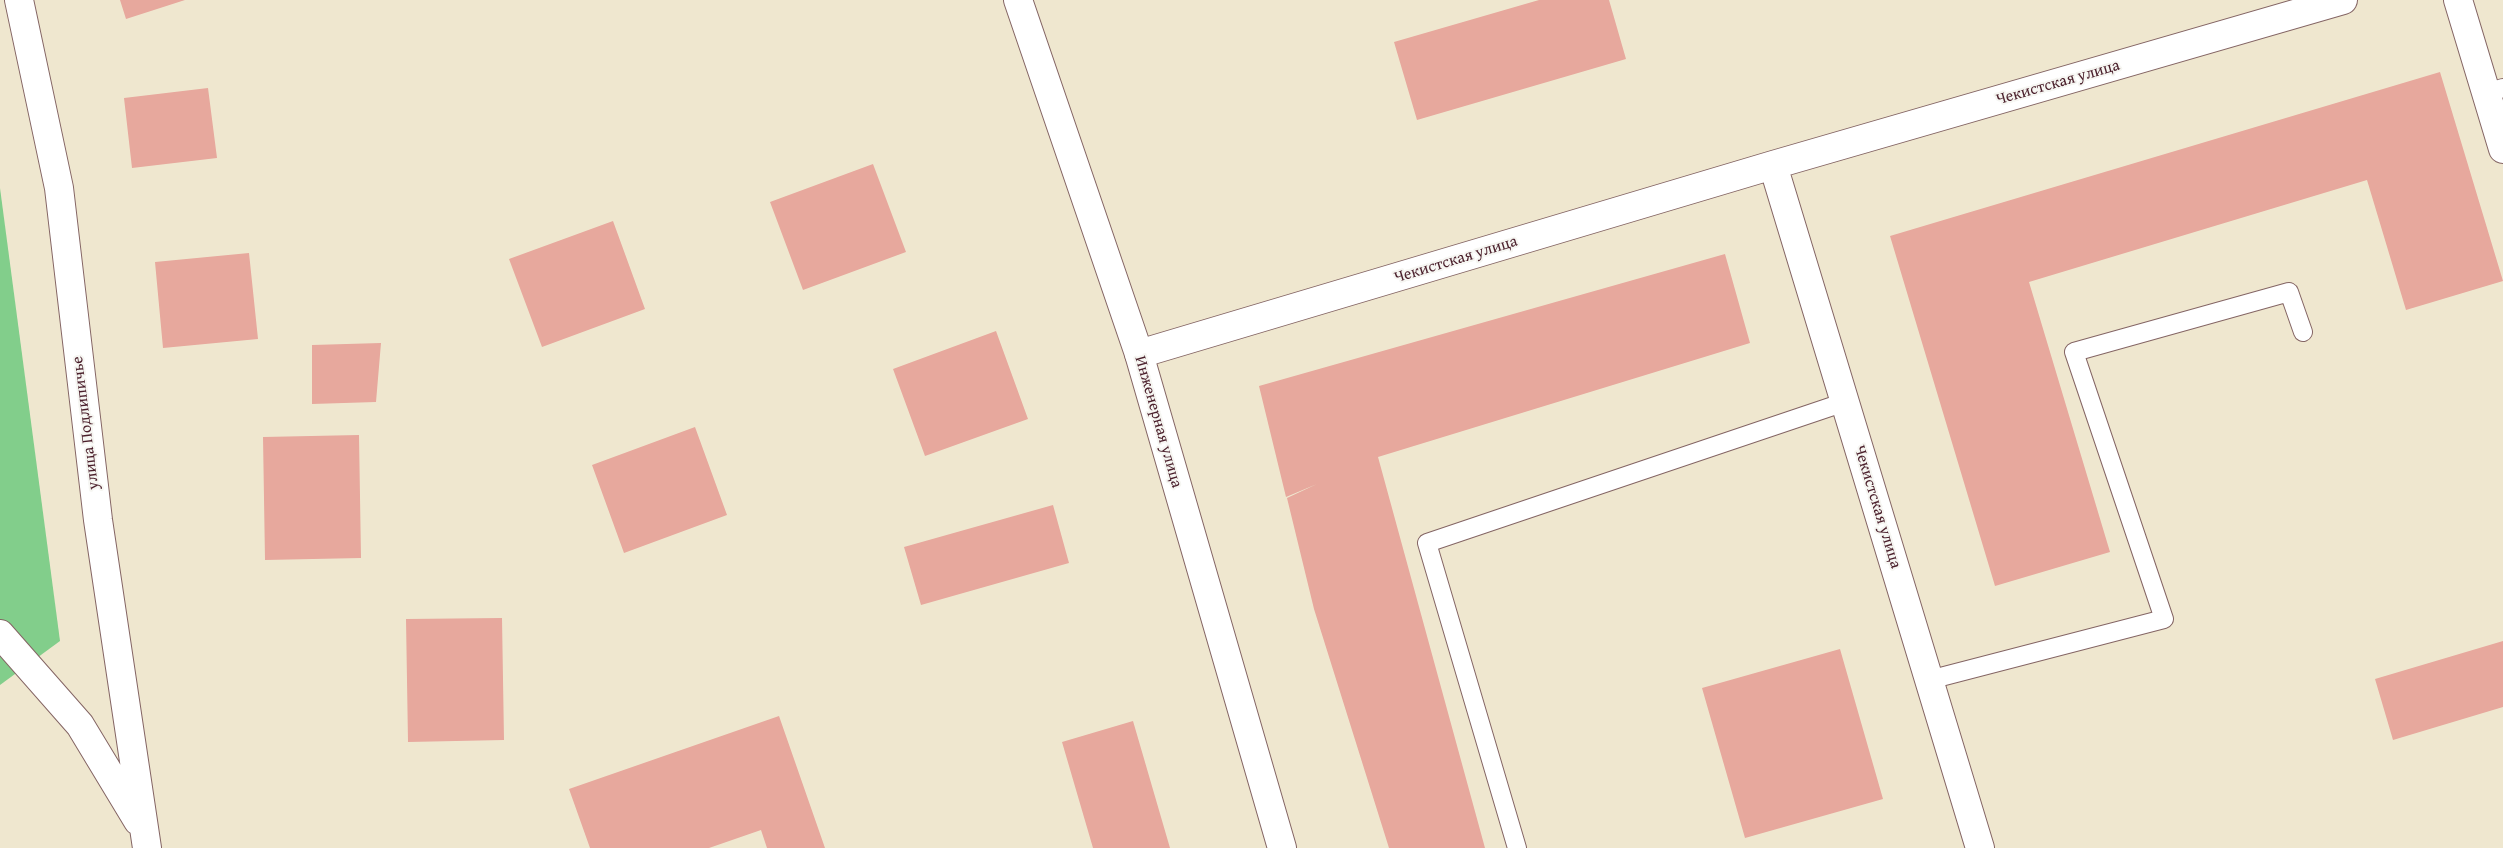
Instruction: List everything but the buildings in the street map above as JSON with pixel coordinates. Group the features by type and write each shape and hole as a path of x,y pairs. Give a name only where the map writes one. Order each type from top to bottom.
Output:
{"street":[{"name":"улица Подлипичье","path":"19,0 59,188 98,520 146,840"},
{"name":"Инженерная улица","path":"1018,0 1139,354 1282,848"},
{"name":"Чекистская улица","path":"1139,354 1773,165 2343,0"},
{"path":"2458,0 2495,90 2503,149"},
{"name":"Чекистская улица","path":"1773,165 1980,848"},
{"path":"0,634 80,725 146,840"}],"lane":[{"path":"1929,680 2164,619 2074,352 2289,292 2303,332"},
{"path":"1517,848 1427,543 1845,402"}],"green space":[{"path":"0,188 60,641 0,685"}]}
